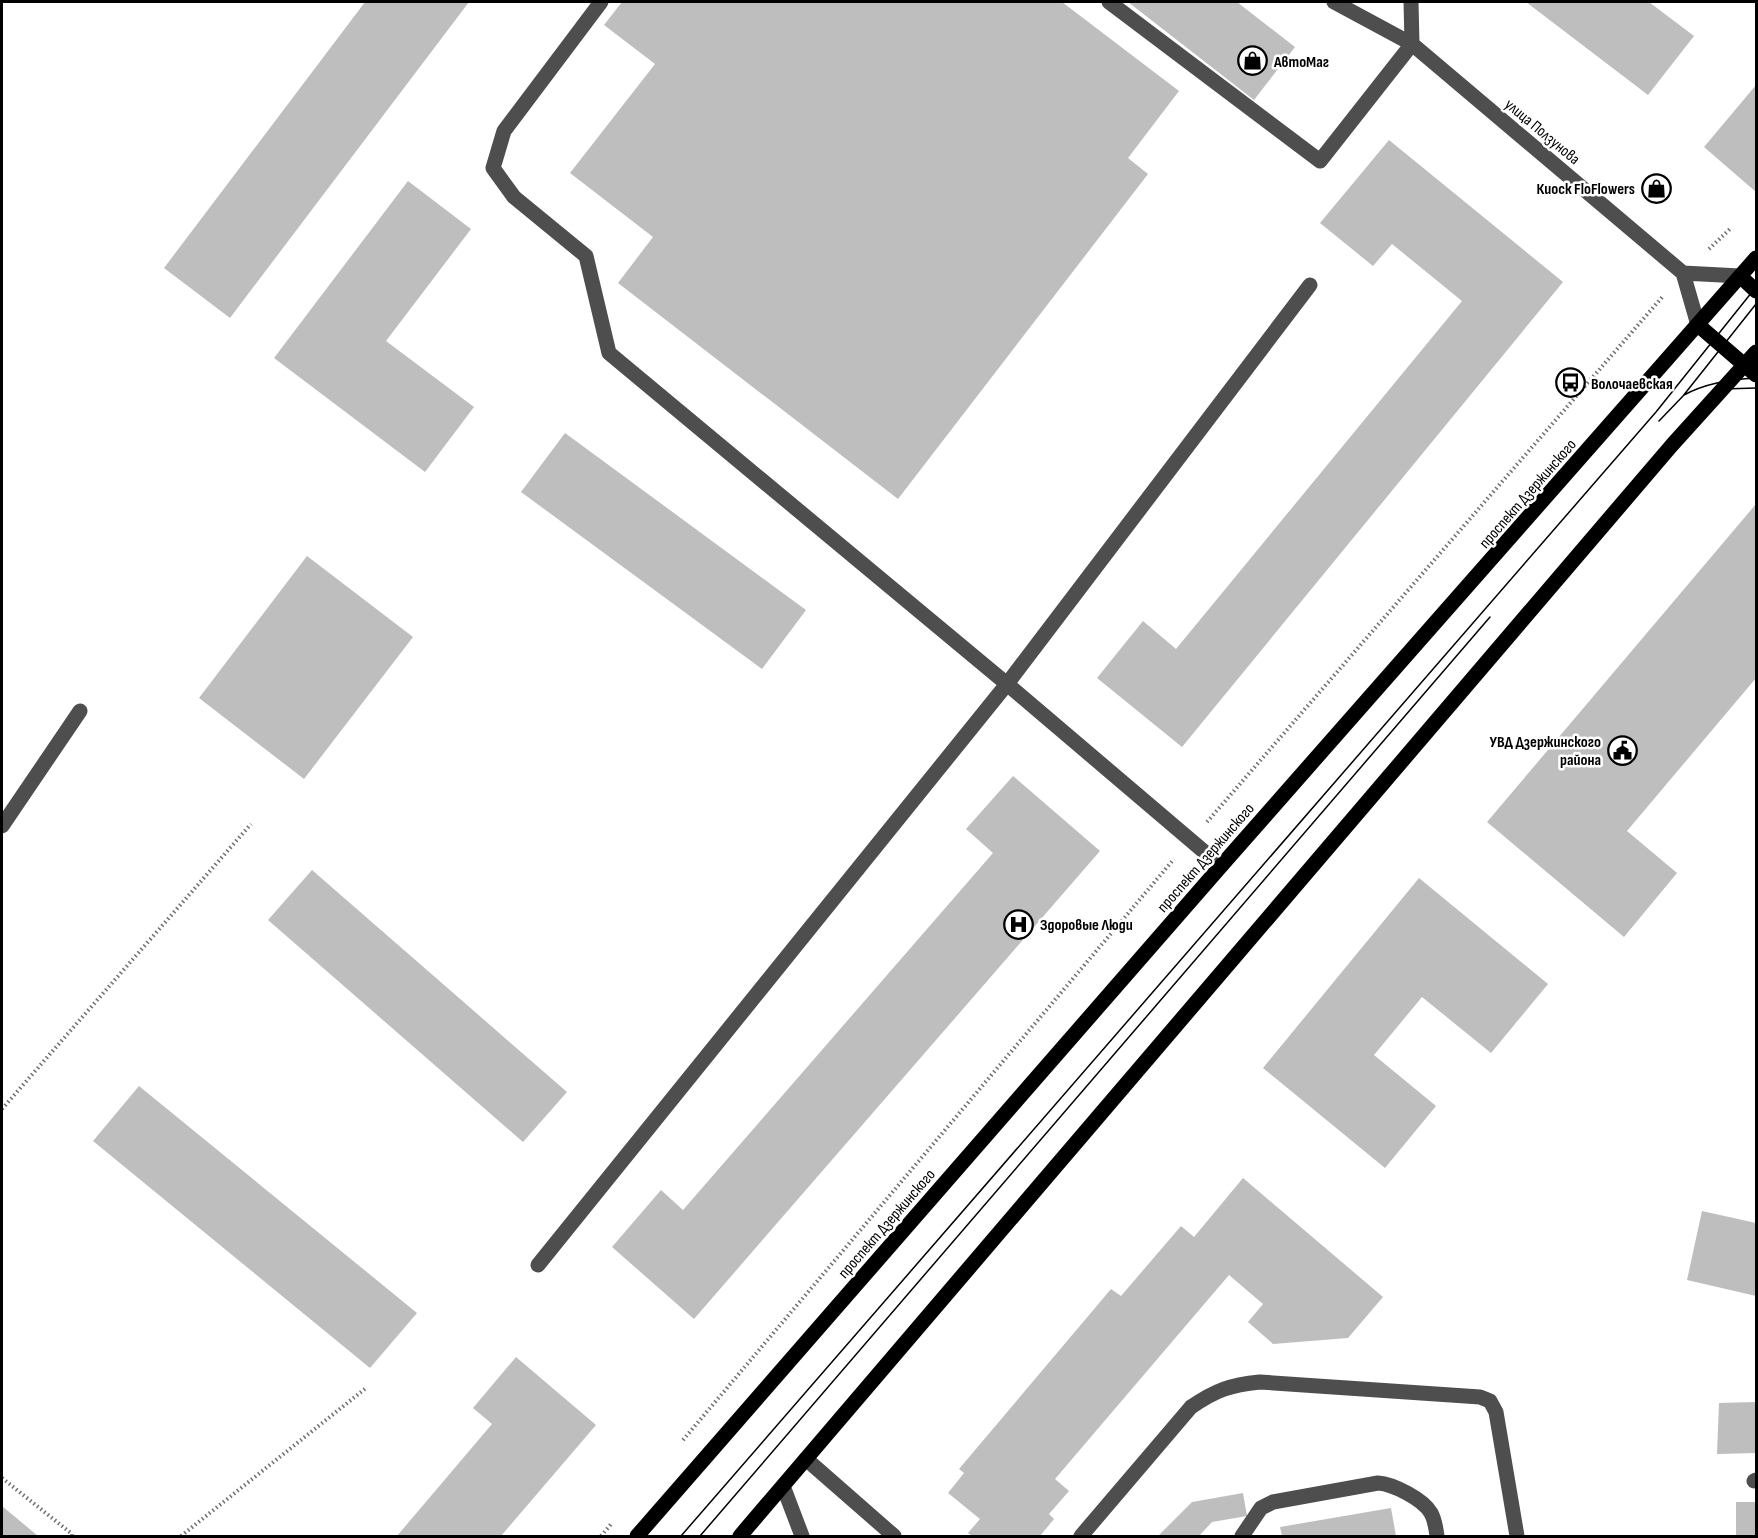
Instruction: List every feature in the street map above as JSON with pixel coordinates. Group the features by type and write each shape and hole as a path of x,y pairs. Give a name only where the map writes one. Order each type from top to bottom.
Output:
{"main road":[{"name":"проспект Дзержинского","path":"637,1536 1221,866 1756,258"},
{"path":"1740,276 1756,291"},
{"path":"1698,326 1751,370"},
{"path":"740,1536 1672,445 1751,370 1756,352"}],"street":[{"path":"601,2 504,131 493,168 514,197 586,256 609,353 1007,684 1221,866"},
{"path":"1109,2 1320,161 1412,44 1411,2"},
{"name":"улица Ползунова","path":"1334,2 1412,44 1683,273"},
{"path":"1698,326 1683,273 1740,276"},
{"path":"538,1265 1007,684 1310,285"},
{"path":"2,826 80,711"},
{"path":"1081,1536 1191,1407 1212,1393 1237,1384 1260,1382 1480,1396 1490,1401 1496,1412 1517,1536"},
{"path":"806,1459 894,1536"},
{"path":"1242,1536 1261,1508 1274,1502 1378,1483 1389,1484 1400,1489 1426,1507 1431,1513 1437,1536"},
{"path":"783,1486 802,1536"}],"path":[{"path":"678,1446 1191,839 1683,273 1731,228"},
{"path":"2,1109 251,824"},
{"path":"181,1536 366,1388"},
{"path":"2,1478 72,1536"},
{"path":"601,1536 616,1518"}],"building":[{"path":"365,2 469,2 230,318 164,268"},
{"path":"622,2 1062,2 1179,91 1128,158 1148,174 898,499 618,283 653,237 570,173 655,64 604,25"},
{"path":"1128,2 1237,2 1295,47 1254,100"},
{"path":"1526,2 1649,2 1694,36 1648,95"},
{"path":"1756,85 1756,192 1704,147"},
{"path":"1389,140 1563,282 1182,747 1097,678 1143,621 1176,649 1462,301 1392,244 1373,266 1320,223"},
{"path":"408,181 471,229 386,341 474,407 425,472 274,358"},
{"path":"565,433 806,610 762,669 521,492"},
{"name":"УВД Дзержинского района","path":"1756,504 1756,678 1627,831 1677,873 1624,937 1487,822"},
{"path":"307,556 413,637 304,779 199,698"},
{"path":"1013,776 1100,851 694,1319 612,1247 661,1190 683,1210 993,853 966,829"},
{"path":"312,870 567,1092 523,1142 268,920"},
{"path":"1419,878 1548,984 1491,1053 1422,997 1374,1055 1436,1106 1385,1168 1263,1068"},
{"path":"139,1086 417,1313 370,1368 93,1141"},
{"path":"1243,1178 1383,1297 1348,1338 1273,1344 1248,1322 1263,1304 1229,1275 1055,1479 1069,1491 1049,1514 1054,1519 1040,1536 972,1536 968,1533 980,1519 948,1493 964,1473 959,1469 1111,1289 1121,1296 1181,1226 1194,1237"},
{"path":"1702,1211 1756,1223 1756,1296 1687,1280"},
{"path":"516,1357 596,1425 501,1536 397,1536 492,1424 473,1408"},
{"path":"1756,1402 1756,1453 1717,1454 1719,1403"},
{"path":"1243,1493 1247,1516 1212,1522 1199,1536 1158,1536 1192,1502"},
{"path":"1736,1502 1756,1502 1756,1536 1736,1536"},
{"path":"2,1506 38,1536 2,1536"},
{"path":"1391,1508 1396,1536 1282,1536 1280,1527"}],"tram line":[{"path":"681,1536 1656,412 1756,287"},
{"path":"1659,421 1683,396 1756,304"},
{"path":"1684,395 1719,382 1756,378"},
{"path":"1716,391 1756,388"},
{"path":"700,1536 1490,617"}],"place":[{"name":"АвтоМаг","path":"1253,61"},
{"name":"Киоск FloFlowers","path":"1656,188"},
{"name":"Волочаевская","path":"1570,383"},
{"name":"УВД Дзержинского района","path":"1622,750"},
{"name":"Здоровые Люди","path":"1019,924"}]}
